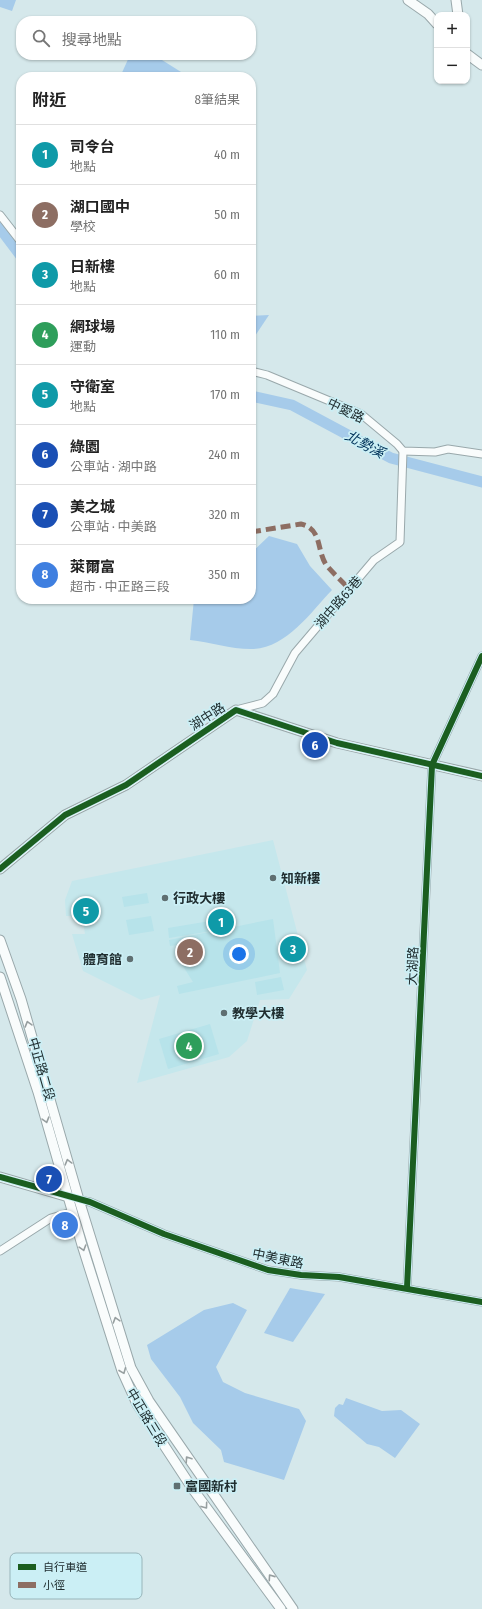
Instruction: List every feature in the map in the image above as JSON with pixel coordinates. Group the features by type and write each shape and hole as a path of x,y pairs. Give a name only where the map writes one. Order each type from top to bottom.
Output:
{"main road":[{"path":"408,0 428,14 434,21"},
{"path":"456,0 458,12"},
{"path":"470,56 482,65"},
{"name":"湖中路","path":"0,869 65,814 126,785 236,710 337,743 482,776"},
{"name":"中正路二段","path":"0,940 21,999 79,1200"},
{"name":"中正路二段","path":"0,977 40,1098 68,1197"},
{"path":"0,1177 79,1200"},
{"name":"中正路三段","path":"68,1197 114,1348 137,1404 192,1488 281,1609"},
{"name":"中正路三段","path":"79,1200 131,1368 149,1401 293,1609"}],"street":[{"path":"0,215 16,236"},
{"name":"中愛路","path":"256,372 267,375 361,414 397,444 403,451"},
{"path":"403,451 435,452 448,449 482,454"},
{"name":"湖中路63巷","path":"236,710 262,703 273,694 295,653 374,560 400,542 403,451"},
{"name":"大湖路","path":"407,1288 432,765 482,656"},
{"name":"中美東路","path":"79,1200 90,1202 164,1234 268,1270 301,1275 340,1277 482,1302"},
{"path":"0,1251 51,1218 72,1212"}],"shaded area":[{"path":"0,0 16,0 12,11 0,7"},
{"path":"128,60 162,60 181,72 122,72"},
{"path":"269,315 256,334 256,316"},
{"path":"269,536 297,544 310,566 332,590 296,628 275,643 264,647 243,649 190,640 194,604 256,604 256,548"},
{"path":"273,840 307,970 289,999 260,1000 247,1041 229,1057 137,1083 160,995 141,1000 83,971 72,934 85,934 83,922 80,916 66,916 65,900 72,881"},
{"path":"147,893 149,903 124,907 122,897"},
{"path":"151,916 154,931 129,935 126,920"},
{"path":"273,919 280,973 179,994 177,986 193,982 181,963 185,946 184,944 170,946 169,940"},
{"path":"210,921 212,931 169,938 168,928"},
{"path":"281,977 284,990 257,995 255,982"},
{"path":"210,1024 219,1054 168,1069 159,1039"},
{"path":"290,1288 325,1294 293,1342 264,1333"},
{"path":"233,1303 247,1310 216,1367 223,1382 245,1393 299,1409 306,1421 284,1480 224,1462 221,1450 193,1423 180,1397 151,1359 147,1345 204,1310"},
{"path":"346,1398 382,1411 401,1410 420,1424 395,1458 379,1447 367,1444 334,1416 335,1408 339,1404 343,1405"}],"waterway":[{"name":"北勢溪","path":"0,228 16,249"},
{"name":"北勢溪","path":"256,397 292,405 391,458 482,482"}],"marked path":[{"path":"256,531 301,524 308,527 316,536 321,554 327,566 349,589"}],"cycle path":[{"path":"407,1288 432,765 482,656"},
{"path":"0,869 65,815 126,785 236,710 337,743 482,776"},
{"path":"0,1177 90,1202 164,1234 268,1270 301,1275 339,1277 482,1302"}],"place":[{"name":"綠園","path":"315,745"},
{"name":"知新樓","path":"273,878"},
{"name":"行政大樓","path":"165,898"},
{"name":"守衛室","path":"86,911"},
{"name":"司令台","path":"221,922"},
{"name":"日新樓","path":"293,949"},
{"name":"湖口國中","path":"190,952"},
{"name":"體育館","path":"130,959"},
{"name":"教學大樓","path":"224,1013"},
{"name":"網球場","path":"189,1046"},
{"name":"美之城","path":"49,1179"},
{"name":"萊爾富","path":"65,1225"},
{"name":"富國新村","path":"177,1486"}]}
